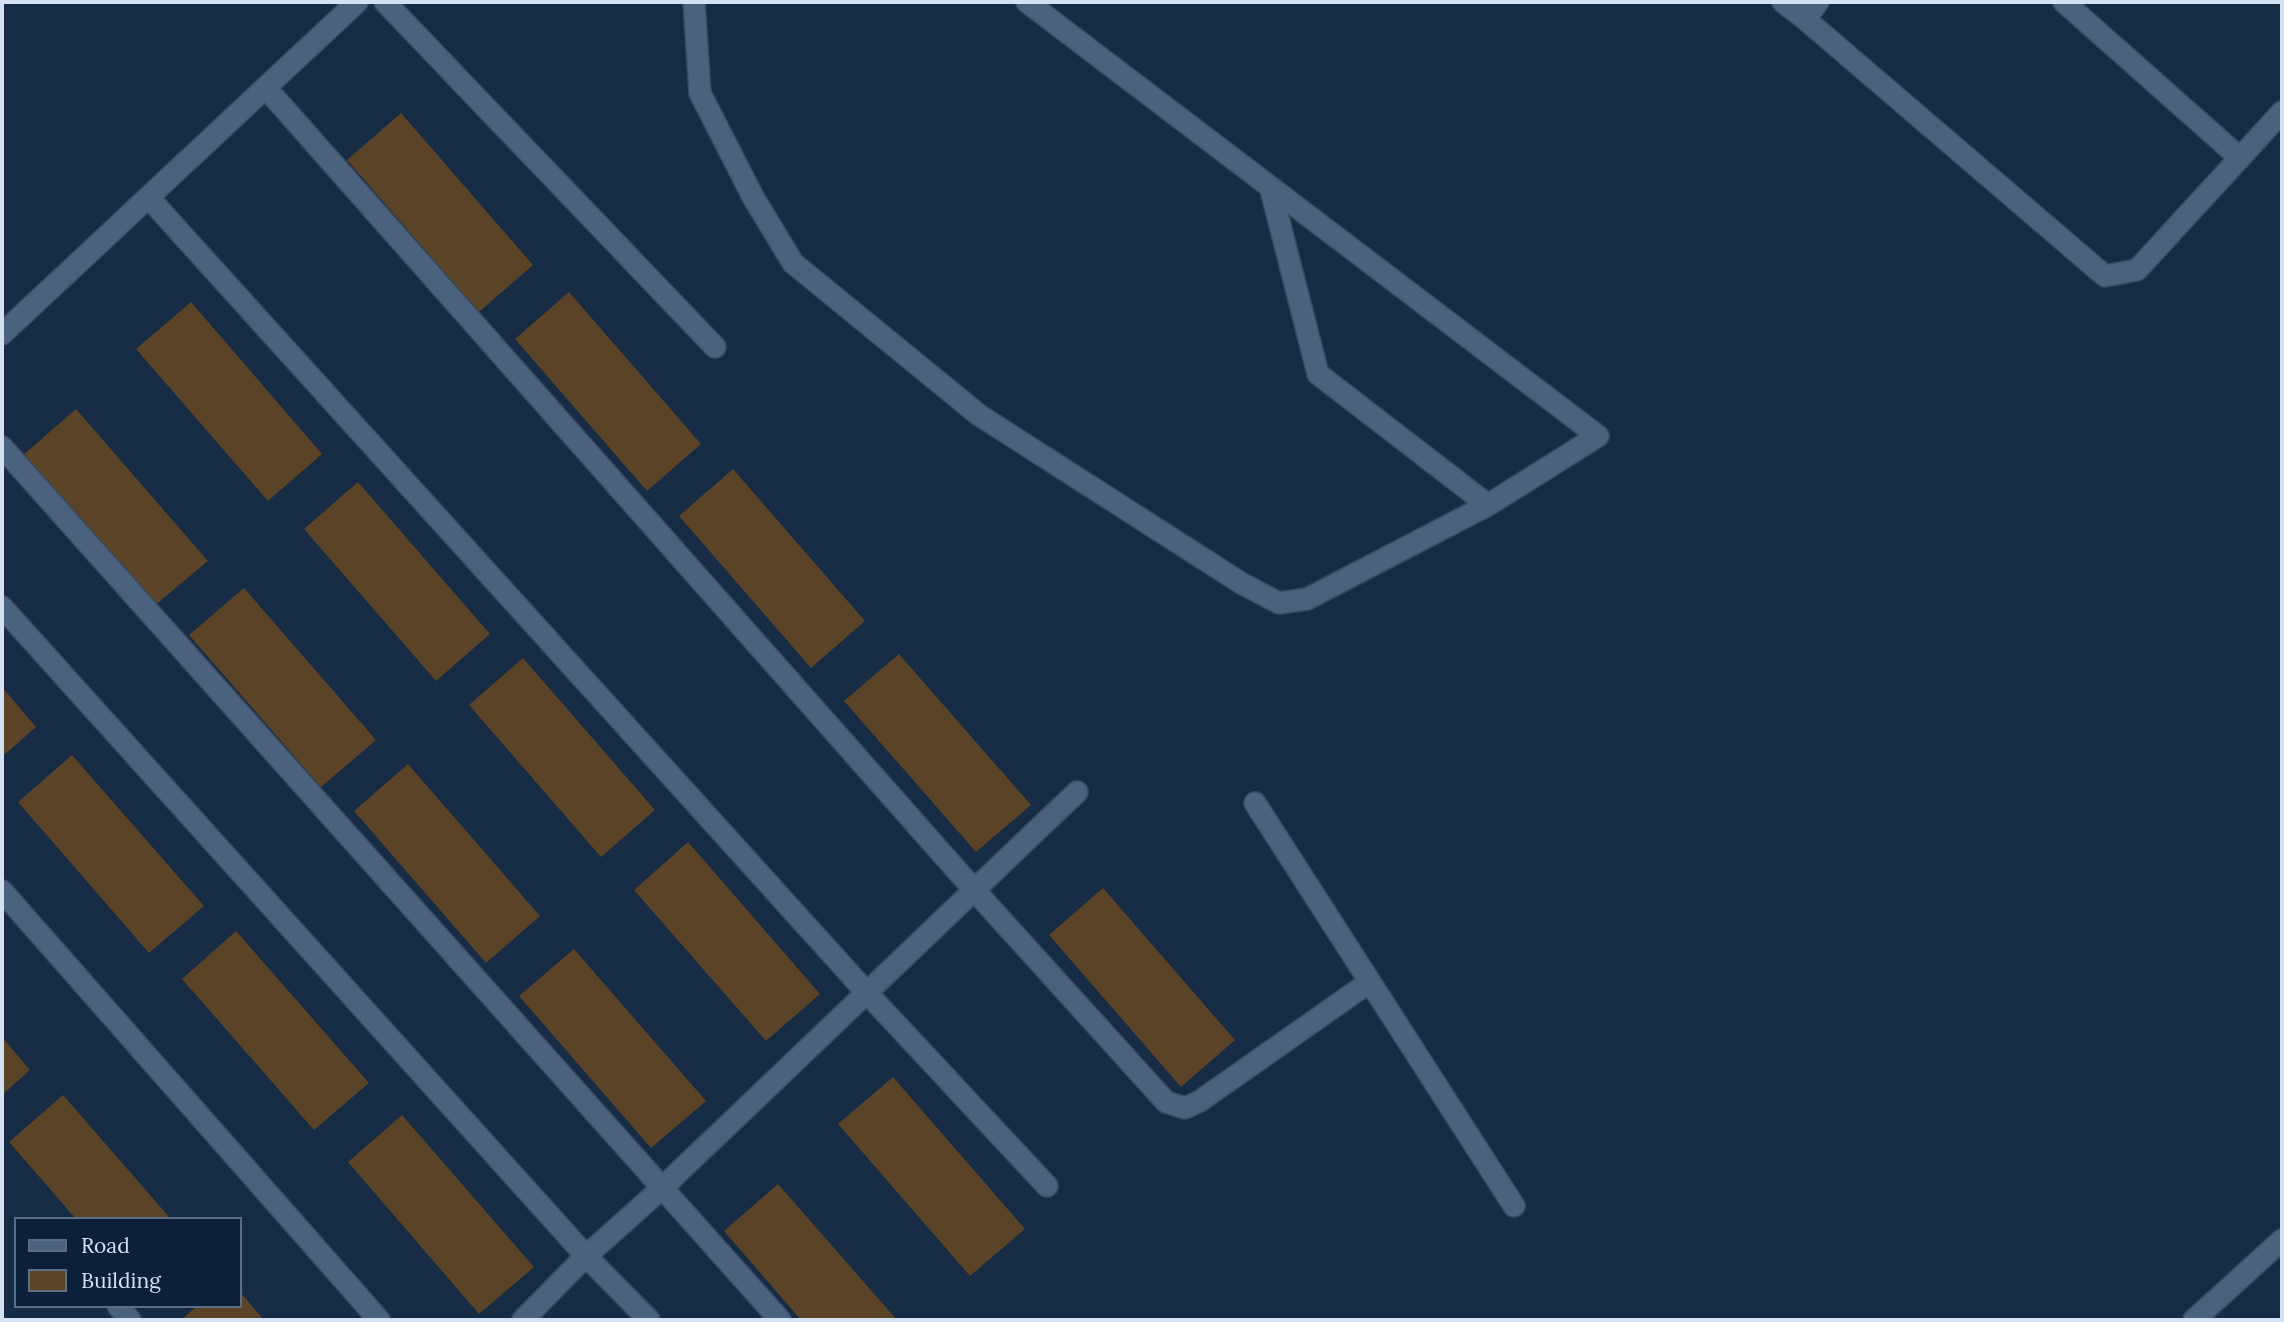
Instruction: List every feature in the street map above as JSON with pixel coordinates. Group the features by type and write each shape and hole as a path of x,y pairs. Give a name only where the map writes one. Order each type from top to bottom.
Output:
{"street":[{"path":"2,334 357,2"},
{"path":"385,2 715,347"},
{"path":"694,2 700,93 753,197 793,263 979,415 1241,583 1279,603 1307,599 1488,505 1598,436 1027,2"},
{"path":"1783,2 1812,10 2105,276 2137,270 2282,112"},
{"path":"2064,2 2240,158"},
{"path":"266,88 976,892 1166,1102 1185,1108 1200,1101 1368,983"},
{"path":"1272,190 1318,374 1488,505"},
{"path":"149,198 868,994 1047,1186"},
{"path":"2,447 780,1320"},
{"path":"2,607 586,1256 649,1320"},
{"path":"523,1320 586,1256 662,1188 976,892 1077,792"},
{"path":"1255,803 1368,983 1514,1206"},
{"path":"2,891 379,1320"},
{"path":"2193,1320 2282,1240"}],"building":[{"path":"401,113 533,265 479,312 347,160"},
{"path":"569,292 701,444 647,491 515,339"},
{"path":"191,302 322,454 268,501 136,349"},
{"path":"76,409 208,561 153,607 22,456"},
{"path":"733,469 865,621 811,668 679,516"},
{"path":"358,482 490,634 436,681 304,529"},
{"path":"244,588 376,740 321,787 189,635"},
{"path":"899,654 1031,805 976,852 844,701"},
{"path":"523,658 655,810 601,857 469,705"},
{"path":"2,687 36,727 2,757"},
{"path":"72,755 204,906 149,953 18,802"},
{"path":"408,764 540,916 486,963 354,811"},
{"path":"688,842 820,994 766,1041 634,890"},
{"path":"1103,888 1235,1040 1181,1087 1049,935"},
{"path":"236,931 369,1083 314,1130 182,979"},
{"path":"574,949 706,1101 651,1148 519,996"},
{"path":"2,1037 30,1070 2,1095"},
{"path":"893,1077 1025,1229 970,1276 838,1124"},
{"path":"63,1095 169,1217 74,1217 9,1142"},
{"path":"402,1115 534,1267 479,1314 348,1162"},
{"path":"778,1184 897,1320 801,1320 724,1231"},
{"path":"242,1294 264,1320 181,1320 195,1308 242,1308"}]}
